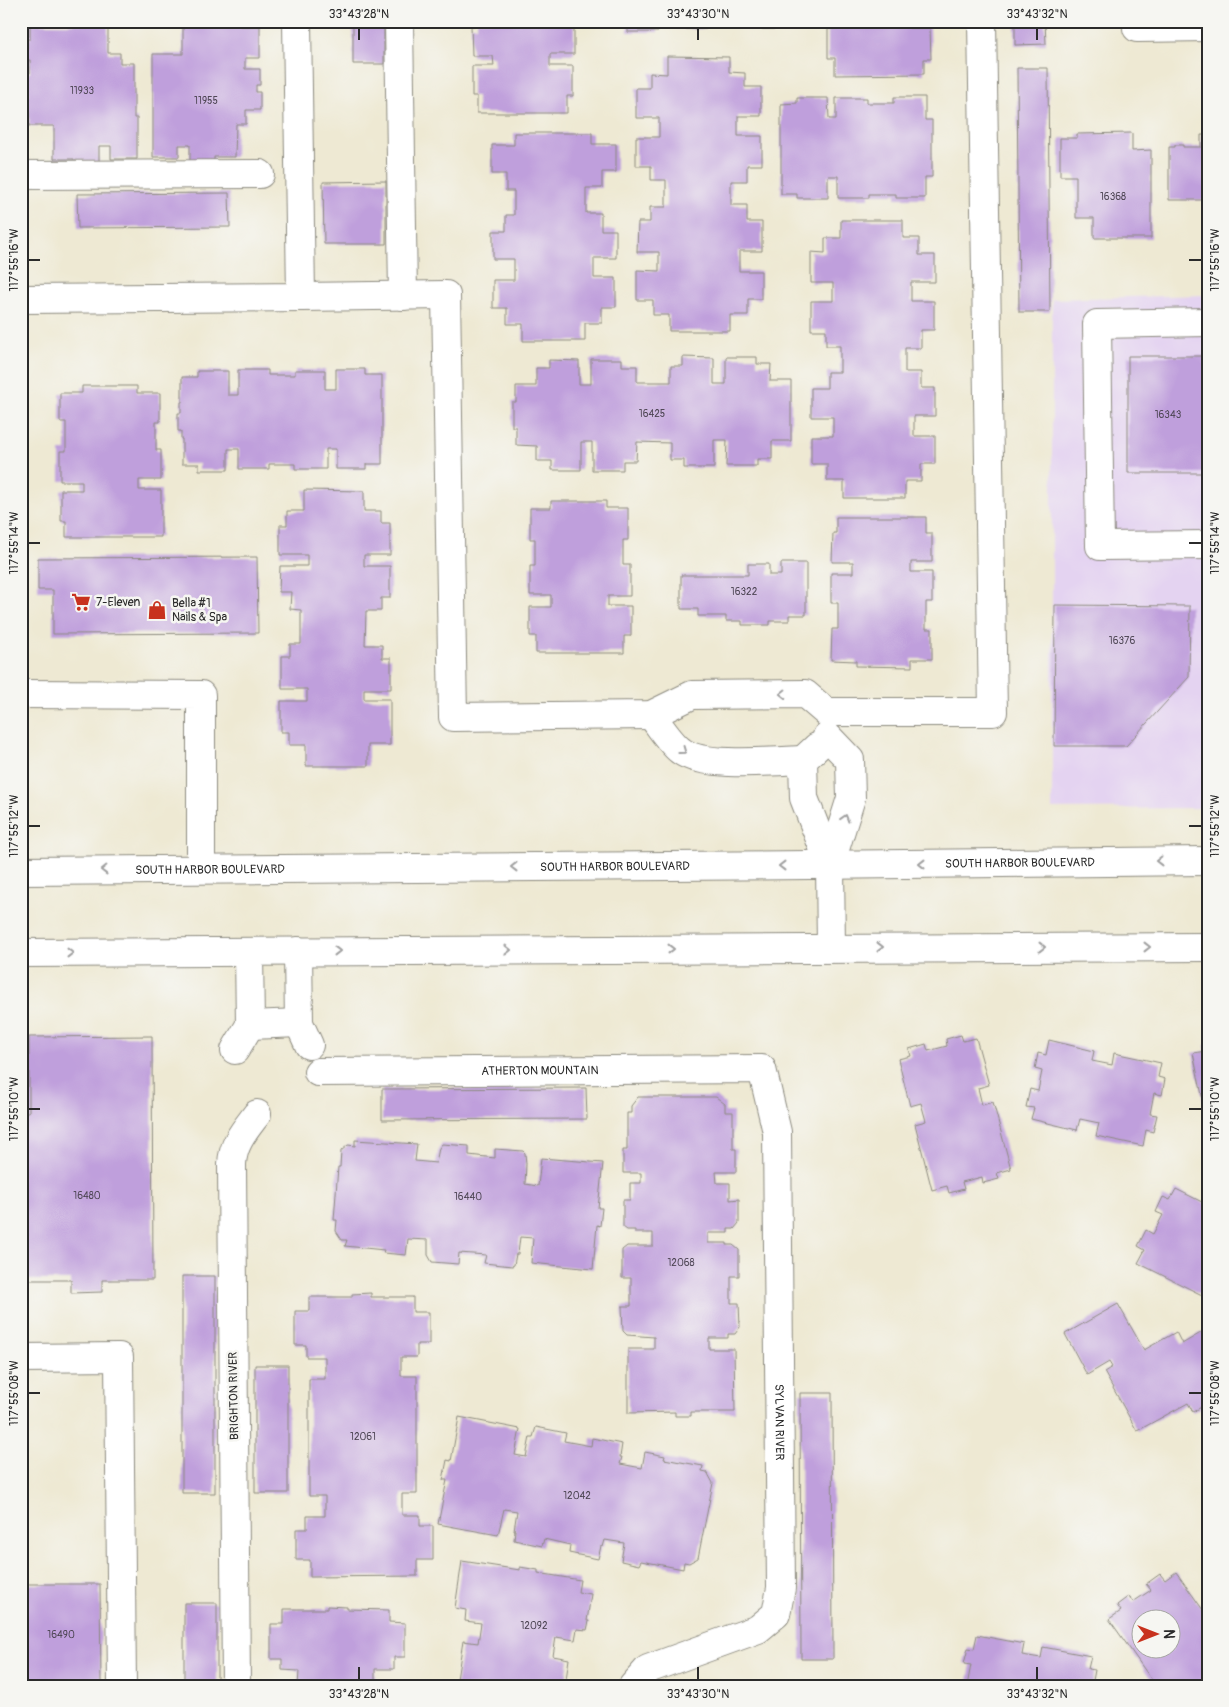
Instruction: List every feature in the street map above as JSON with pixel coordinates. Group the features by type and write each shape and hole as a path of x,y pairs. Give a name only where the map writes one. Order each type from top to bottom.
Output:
{"main road":[{"path":"297,21 301,297"},
{"path":"399,21 403,296"},
{"path":"826,724 992,712 982,21"},
{"path":"1136,28 1208,27"},
{"path":"21,175 260,174"},
{"path":"21,300 446,295 453,717 651,715 692,695 805,694 850,760 851,798 830,865 831,948"},
{"path":"1208,322 1097,324 1100,546 1208,545"},
{"path":"21,694 201,695 201,869"},
{"path":"651,715 680,751 696,759 711,762 803,760"},
{"path":"826,724 803,760 804,798 830,865"},
{"name":"SOUTH HARBOR BOULEVARD","path":"21,871 1208,861"},
{"path":"21,953 1208,946"},
{"path":"250,1025 304,1034 298,951"},
{"path":"236,1050 250,1025 249,952"},
{"name":"ATHERTON MOUNTAIN","path":"318,1072 762,1069"},
{"name":"SYLVAN RIVER","path":"632,1686 648,1669 758,1629 776,1614 781,1588 777,1132 762,1069"},
{"name":"BRIGHTON RIVER","path":"236,1686 232,1153 236,1143 257,1114"},
{"path":"21,1358 119,1357 122,1686"}],"shaded area":[{"path":"1208,295 1208,808 1052,809 1052,299"}],"building":[{"path":"353,21 384,21 384,64 353,64"},
{"path":"477,21 566,21 566,25 574,25 574,54 550,54 550,66 573,66 573,96 567,96 567,113 477,113 477,96 472,96 472,66 494,66 493,56 472,56 471,26 477,26"},
{"path":"628,21 658,21 658,32 628,32"},
{"path":"676,21 706,21 706,29 676,29"},
{"path":"762,21 791,21 791,29 762,29"},
{"path":"851,21 909,21 909,28 930,28 931,59 924,59 924,74 835,75 835,58 828,58 828,29 851,28"},
{"path":"1015,21 1045,21 1046,44 1015,45"},
{"path":"202,23 241,23 241,26 260,26 260,58 245,58 245,69 260,69 260,85 256,85 256,92 260,92 260,110 246,110 246,124 236,124 235,157 214,157 214,162 190,162 190,145 179,145 179,157 153,157 153,54 183,54 183,25 202,25"},
{"path":"30,24 108,24 108,53 120,53 120,63 134,63 134,118 137,118 137,159 111,159 111,146 99,146 99,163 74,163 74,159 54,159 54,126 29,126 27,73 30,73 30,60 27,60 27,39 30,39"},
{"path":"667,56 729,57 729,72 745,73 745,87 761,87 761,116 738,116 738,136 762,136 762,165 747,165 747,181 731,181 731,205 747,205 747,222 762,222 762,251 739,251 739,271 761,271 761,299 748,299 748,315 730,315 730,331 669,331 669,315 653,315 653,300 637,300 637,270 659,271 659,252 637,252 638,222 650,222 650,207 666,207 666,180 651,180 651,166 636,166 636,137 659,137 659,118 636,118 636,88 650,88 650,73 667,74"},
{"path":"1017,68 1048,68 1050,312 1019,312"},
{"path":"894,97 925,97 925,120 932,120 932,177 925,177 925,198 896,198 896,194 869,194 869,198 838,198 838,176 828,176 828,198 797,198 797,194 781,194 781,104 797,103 797,98 828,98 829,119 836,119 836,98 867,98 867,103 894,103"},
{"path":"514,133 592,133 592,144 616,144 616,172 602,172 602,188 586,188 586,213 601,213 601,230 616,230 616,258 594,258 594,278 616,278 616,307 602,307 602,323 585,323 585,341 523,341 523,324 507,324 507,308 493,308 493,280 514,280 514,259 493,259 493,231 506,231 506,215 514,215 514,191 506,191 506,174 492,174 492,145 514,145"},
{"path":"1132,133 1132,151 1151,150 1151,238 1094,238 1094,218 1076,218 1076,176 1060,176 1060,138 1077,138 1077,134"},
{"path":"1201,135 1208,135 1208,200 1169,200 1169,147 1183,145 1183,147 1201,147"},
{"path":"386,181 386,244 324,244 323,182"},
{"path":"229,193 230,227 78,228 77,194"},
{"path":"841,220 903,220 903,238 919,238 919,255 935,255 935,282 911,282 911,301 934,301 934,330 921,330 921,348 905,348 905,372 921,372 921,388 935,388 935,416 914,416 914,436 935,436 935,464 921,464 921,481 905,481 905,498 844,498 844,481 827,481 827,464 811,464 811,436 833,436 833,417 811,417 811,388 827,388 827,372 840,372 840,346 826,346 826,330 811,330 811,301 833,301 833,283 811,283 811,252 825,253 825,238 841,238"},
{"path":"1128,356 1208,356 1208,473 1128,473"},
{"path":"683,357 714,358 714,384 726,384 726,357 757,357 757,364 771,364 770,381 791,381 791,441 772,441 772,459 757,459 757,466 726,466 727,440 714,440 714,468 684,468 684,460 670,460 670,443 637,442 636,461 623,461 623,470 592,470 592,442 581,442 581,470 552,470 552,461 537,461 537,446 516,445 516,427 512,427 512,402 516,402 516,386 536,386 536,368 549,368 549,360 579,361 579,384 591,384 591,359 622,359 622,366 637,366 637,382 671,382 671,366 683,366"},
{"path":"336,369 365,369 365,375 382,375 382,464 366,464 366,469 336,469 336,449 326,449 326,469 295,469 295,464 269,464 269,469 239,469 239,449 228,449 228,470 199,470 199,464 182,464 182,439 181,431 178,431 178,413 181,413 182,377 197,377 197,371 228,371 228,395 238,395 238,370 268,370 268,375 295,375 295,370 325,370 325,389 336,389"},
{"path":"82,386 137,386 137,393 160,393 160,422 156,422 156,450 161,450 161,480 139,480 139,490 161,490 161,537 66,537 66,521 61,521 61,490 82,490 82,481 60,481 60,451 66,451 66,422 60,422 60,393 82,393"},
{"path":"304,490 364,491 364,511 381,511 381,523 390,523 390,555 364,555 364,566 390,566 390,598 381,598 381,611 366,611 365,645 382,645 382,658 391,658 391,689 364,689 364,699 390,699 390,745 368,745 368,766 306,766 306,745 289,745 289,732 281,732 281,701 307,701 307,689 282,689 282,656 290,656 290,644 301,644 301,610 290,609 291,592 279,592 280,566 307,566 307,555 280,555 280,525 287,525 287,511 304,511"},
{"path":"551,501 606,501 606,508 628,508 628,540 623,540 623,565 630,565 630,596 608,596 608,606 631,606 631,636 624,636 624,653 536,653 536,636 530,636 530,607 551,607 551,595 530,595 530,566 535,566 535,539 530,539 530,508 551,508"},
{"path":"836,517 926,517 926,533 932,533 932,562 911,562 911,572 932,572 932,602 926,602 926,629 932,629 932,659 912,659 912,667 856,666 856,661 831,660 832,629 838,629 838,603 831,603 831,573 853,573 853,562 832,562 833,533 836,533"},
{"path":"257,557 258,633 53,634 53,590 38,590 38,558"},
{"path":"781,563 806,563 806,615 789,615 789,621 770,621 770,625 742,625 742,621 726,621 726,616 698,616 698,609 681,609 681,575 748,575 748,564 769,564 769,575 781,575"},
{"path":"1055,605 1190,606 1189,677 1126,746 1054,746"},
{"path":"961,1035 963,1041 976,1038 989,1085 978,1088 982,1105 993,1102 1011,1169 997,1173 999,1179 983,1183 982,1177 962,1182 964,1189 949,1193 947,1186 932,1190 915,1124 926,1121 921,1103 910,1106 898,1059 911,1056 909,1049 926,1044 928,1051 947,1046 946,1039"},
{"path":"152,1036 153,1280 102,1280 102,1292 71,1293 71,1280 21,1280 21,1112 29,1112 29,1037"},
{"path":"1049,1040 1094,1051 1092,1061 1112,1065 1114,1053 1161,1063 1158,1077 1165,1079 1162,1095 1154,1093 1150,1114 1157,1115 1153,1132 1146,1130 1143,1146 1096,1136 1099,1123 1080,1119 1077,1130 1031,1119 1034,1108 1026,1107 1030,1089 1038,1091 1042,1071 1035,1069 1038,1053 1046,1055"},
{"path":"1208,1044 1208,1099 1203,1100 1193,1053 1206,1051 1205,1045"},
{"path":"586,1088 587,1119 382,1120 382,1089"},
{"path":"638,1097 716,1097 725,1104 725,1112 733,1112 733,1149 736,1149 736,1172 716,1172 717,1183 730,1183 730,1200 739,1199 739,1223 734,1229 728,1229 728,1233 708,1233 708,1243 727,1243 727,1245 733,1245 739,1250 739,1276 731,1276 731,1303 739,1303 740,1327 735,1334 728,1334 728,1338 709,1338 709,1349 734,1349 735,1412 691,1412 691,1416 675,1416 675,1412 628,1413 628,1349 654,1349 654,1337 627,1335 623,1331 622,1306 631,1306 631,1278 622,1278 622,1250 627,1246 653,1246 653,1233 635,1233 635,1230 627,1230 623,1227 623,1200 630,1200 630,1183 641,1183 641,1173 623,1173 623,1150 627,1150 627,1113 631,1113 631,1106"},
{"path":"355,1140 417,1144 415,1161 436,1163 439,1148 442,1144 469,1146 469,1155 495,1158 495,1149 523,1151 526,1164 525,1184 538,1186 541,1158 603,1163 598,1208 602,1208 600,1226 597,1225 593,1269 531,1263 533,1238 520,1237 518,1254 516,1254 514,1265 512,1266 484,1263 486,1255 459,1253 458,1264 432,1262 428,1255 428,1240 408,1239 406,1255 383,1253 384,1250 345,1246 347,1240 342,1240 336,1231 337,1220 334,1220 338,1167 340,1167 341,1151 348,1145 355,1146"},
{"path":"1176,1189 1208,1205 1208,1298 1138,1263 1145,1250 1138,1246 1146,1230 1153,1234 1163,1215 1156,1212 1163,1197 1170,1200"},
{"path":"182,1276 215,1276 215,1493 182,1493"},
{"path":"371,1293 371,1297 413,1297 413,1312 429,1312 429,1344 417,1344 417,1357 401,1357 401,1376 417,1376 417,1494 402,1494 402,1515 420,1515 420,1526 433,1526 433,1560 417,1560 417,1576 310,1577 310,1560 296,1560 296,1529 307,1529 307,1516 325,1516 325,1496 309,1496 309,1379 325,1379 325,1357 306,1357 306,1345 295,1345 295,1311 309,1311 309,1297 352,1297 352,1294"},
{"path":"1118,1304 1144,1350 1176,1332 1182,1344 1204,1331 1208,1338 1208,1403 1193,1412 1188,1403 1137,1431 1104,1372 1112,1367 1109,1362 1087,1375 1065,1334"},
{"path":"255,1365 288,1365 288,1493 255,1493"},
{"path":"800,1393 832,1393 833,1659 801,1659"},
{"path":"459,1417 520,1429 515,1455 526,1457 530,1437 533,1437 536,1427 566,1433 564,1441 591,1446 592,1438 622,1444 620,1464 642,1468 645,1452 665,1456 664,1459 703,1466 702,1471 707,1472 713,1483 698,1558 689,1563 684,1562 683,1569 641,1561 639,1565 621,1561 624,1543 605,1540 603,1547 601,1546 598,1559 569,1553 570,1545 544,1539 542,1546 514,1540 517,1511 504,1509 498,1535 438,1524 447,1480 443,1480 447,1460 451,1461"},
{"path":"462,1561 520,1570 520,1567 538,1570 538,1573 580,1580 578,1592 591,1594 587,1630 577,1629 575,1640 556,1637 553,1656 569,1659 565,1686 456,1686 463,1641 478,1643 481,1623 465,1621 466,1610 455,1608"},
{"path":"1176,1572 1208,1617 1208,1686 1181,1686 1180,1684 1177,1686 1156,1686 1138,1660 1182,1660 1182,1610 1132,1610 1132,1652 1109,1619 1121,1611 1117,1605 1129,1596 1133,1602 1151,1590 1146,1584 1160,1574 1165,1580"},
{"path":"21,1584 100,1584 101,1686 21,1686"},
{"path":"184,1603 217,1603 217,1686 184,1686"},
{"path":"327,1606 347,1607 347,1609 389,1610 389,1622 405,1623 405,1657 394,1657 394,1669 375,1669 375,1686 298,1686 299,1671 282,1670 282,1659 271,1659 271,1624 284,1624 284,1609 327,1609"},
{"path":"977,1635 1024,1644 1022,1655 1041,1658 1043,1647 1091,1656 1088,1669 1095,1670 1092,1686 967,1686 971,1665 964,1664 968,1648 974,1649"}],"place":[{"name":"7-Eleven","path":"81,602"},
{"name":"Bella #1 Nails & Spa","path":"157,610"}]}
